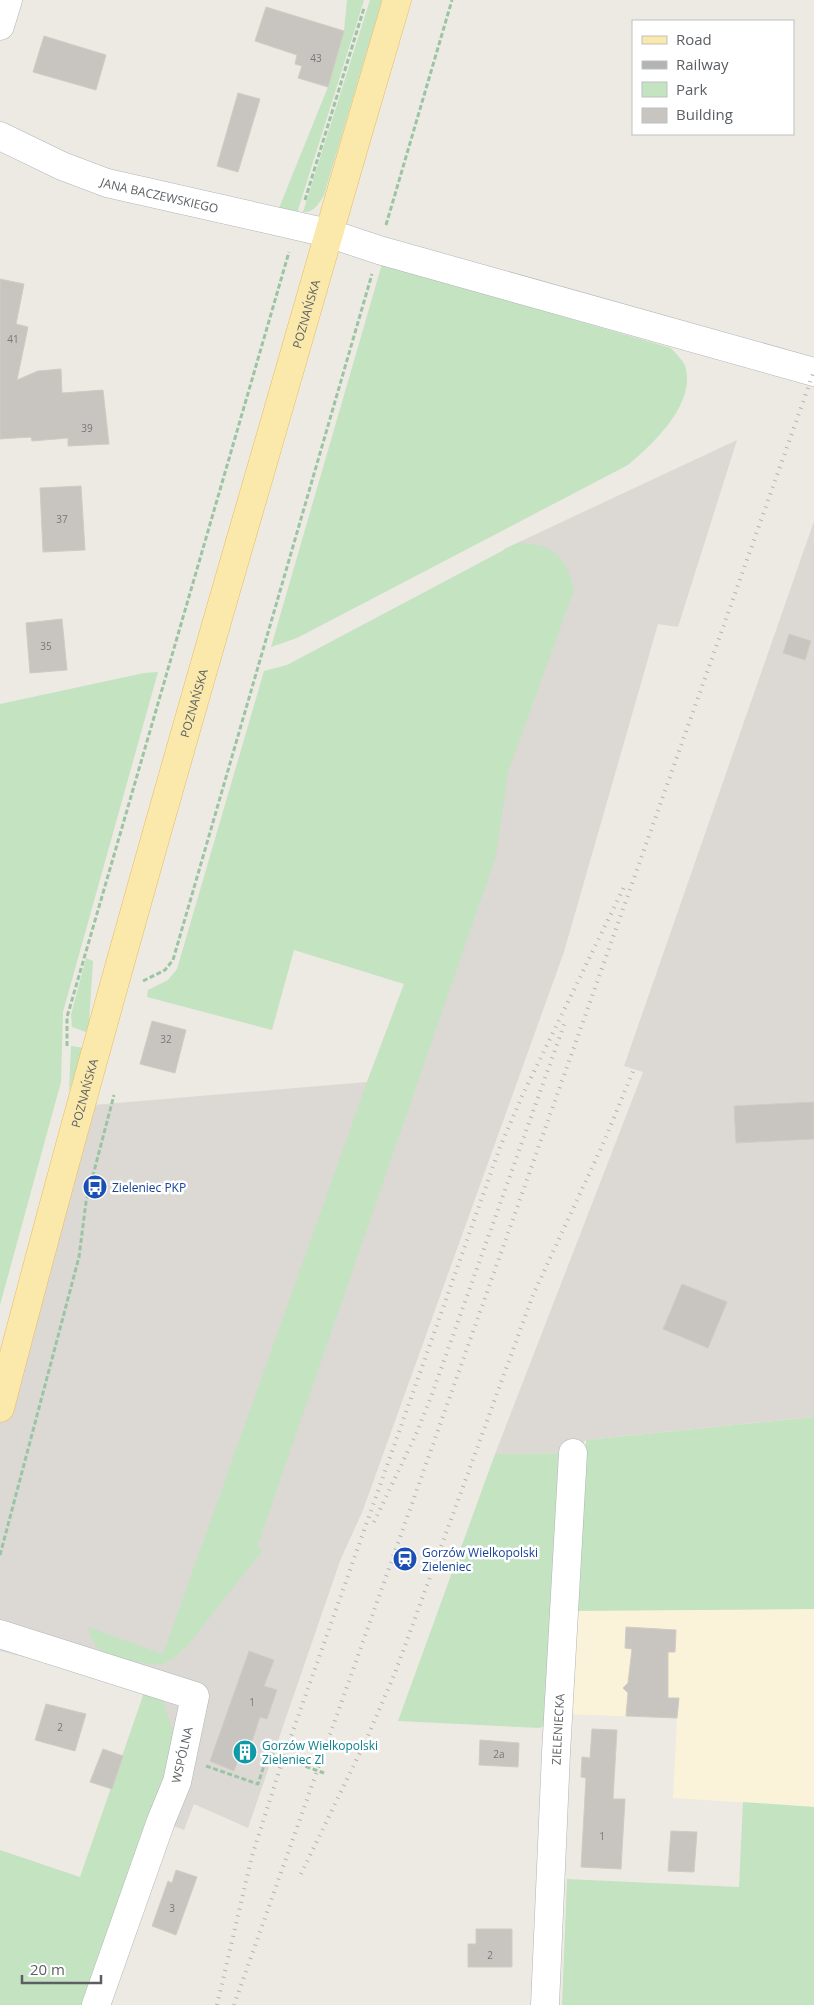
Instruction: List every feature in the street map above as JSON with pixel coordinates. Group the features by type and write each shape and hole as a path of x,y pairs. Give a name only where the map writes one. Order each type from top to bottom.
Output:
{"main road":[{"name":"POZNAŃSKA","path":"0,1408 148,863 397,0"}],"street":[{"path":"0,26 8,0"},
{"name":"JANA BACZEWSKIEGO","path":"0,136 62,166 107,183 328,234 814,372"},
{"name":"ZIELENIECKA","path":"545,2005 556,1752 573,1453"},
{"name":"WSPÓLNA","path":"0,1634 195,1696 177,1782 161,1821 96,2005"}],"path":[{"path":"68,1034 67,1017 103,889 147,746 297,226 366,0"},
{"path":"138,986 144,980 165,970 173,960 452,0"},
{"path":"0,1555 79,1257 86,1202 116,1089"},
{"path":"182,1757 258,1784 268,1754 324,1773"}],"shaded area":[{"path":"737,440 678,627 658,624 564,952 363,1510 340,1561 248,1828 194,1804 184,1830 155,1819 146,1687 0,1651 0,1408 81,1106 367,1082 405,983 504,549"},
{"path":"814,521 814,1417 586,1440 573,1453 495,1454 643,1072 624,1066"},
{"path":"814,1417 814,1807 673,1798 677,1718 558,1714 573,1453 586,1440"}],"green space":[{"path":"347,0 364,0 297,213 279,208 328,87 344,31"},
{"path":"370,0 382,0 324,195 313,209 303,212"},
{"path":"382,264 671,348 685,366 687,380 685,394 670,422 649,446 628,465 297,638 271,647"},
{"path":"517,543 540,546 556,554 567,568 574,590 508,772 496,856 257,1547 263,1550 188,1645 170,1660 158,1665 105,1653 94,1642 88,1627 163,1654 367,1082 404,984 294,950 272,1030 147,997 148,990 168,980 177,969 264,671 287,665"},
{"path":"158,672 63,1012 61,1082 0,1305 0,704 144,673"},
{"path":"86,958 93,961 89,1023 86,1032 72,1027 71,1015"},
{"path":"71,1046 84,1048 69,1091"},
{"path":"814,1417 814,1609 568,1611 586,1440"},
{"path":"573,1453 558,1722 539,1728 398,1721 495,1454"},
{"path":"146,1687 164,1702 174,1736 174,1754 96,2005 0,2005 0,1850 80,1877"},
{"path":"743,1802 814,1807 814,2005 562,2005 567,1879 739,1887"}],"building":[{"path":"266,7 344,31 328,87 298,78 302,66 295,64 297,55 255,41"},
{"path":"44,36 106,55 96,90 33,72"},
{"path":"238,93 260,99 238,172 217,166"},
{"path":"0,279 24,284 16,324 28,327 17,380 38,371 61,369 62,393 103,390 109,444 68,446 68,438 32,441 31,437 0,439"},
{"path":"81,486 85,550 43,552 40,488"},
{"path":"62,619 67,670 30,673 26,623"},
{"path":"789,634 811,641 805,660 783,653"},
{"path":"152,1021 186,1030 175,1073 140,1064"},
{"path":"814,1102 814,1139 736,1143 734,1106"},
{"path":"682,1284 727,1302 708,1348 663,1329"},
{"path":"626,1627 676,1630 675,1652 668,1652 668,1698 679,1698 677,1718 626,1716 628,1693 623,1688 628,1683 632,1649 625,1648"},
{"path":"249,1651 274,1660 264,1686 277,1690 267,1719 260,1717 247,1757 240,1755 234,1771 210,1761"},
{"path":"46,1704 86,1714 75,1751 35,1740"},
{"path":"592,1729 617,1730 613,1799 625,1799 621,1869 581,1867 586,1778 581,1777 582,1757 590,1758"},
{"path":"480,1740 519,1743 518,1767 479,1765"},
{"path":"103,1749 123,1756 112,1789 90,1782"},
{"path":"671,1831 697,1832 694,1872 668,1871"},
{"path":"176,1870 197,1877 176,1935 152,1926 168,1881 172,1883"},
{"path":"476,1929 512,1929 512,1967 468,1967 468,1944 476,1944"}],"railway":[{"path":"234,2005 814,371"},
{"path":"217,2005 252,1856 283,1759 500,1147 523,1094 625,885"},
{"path":"374,1522 417,1432 431,1397 565,1022"},
{"path":"301,1874 367,1738 395,1673 533,1295 603,1144 634,1069"}],"place":[{"name":"Zieleniec PKP","path":"95,1187"},
{"name":"Gorzów Wielkopolski Zieleniec","path":"405,1559"},
{"name":"Gorzów Wielkopolski Zieleniec Zl","path":"245,1752"}]}
